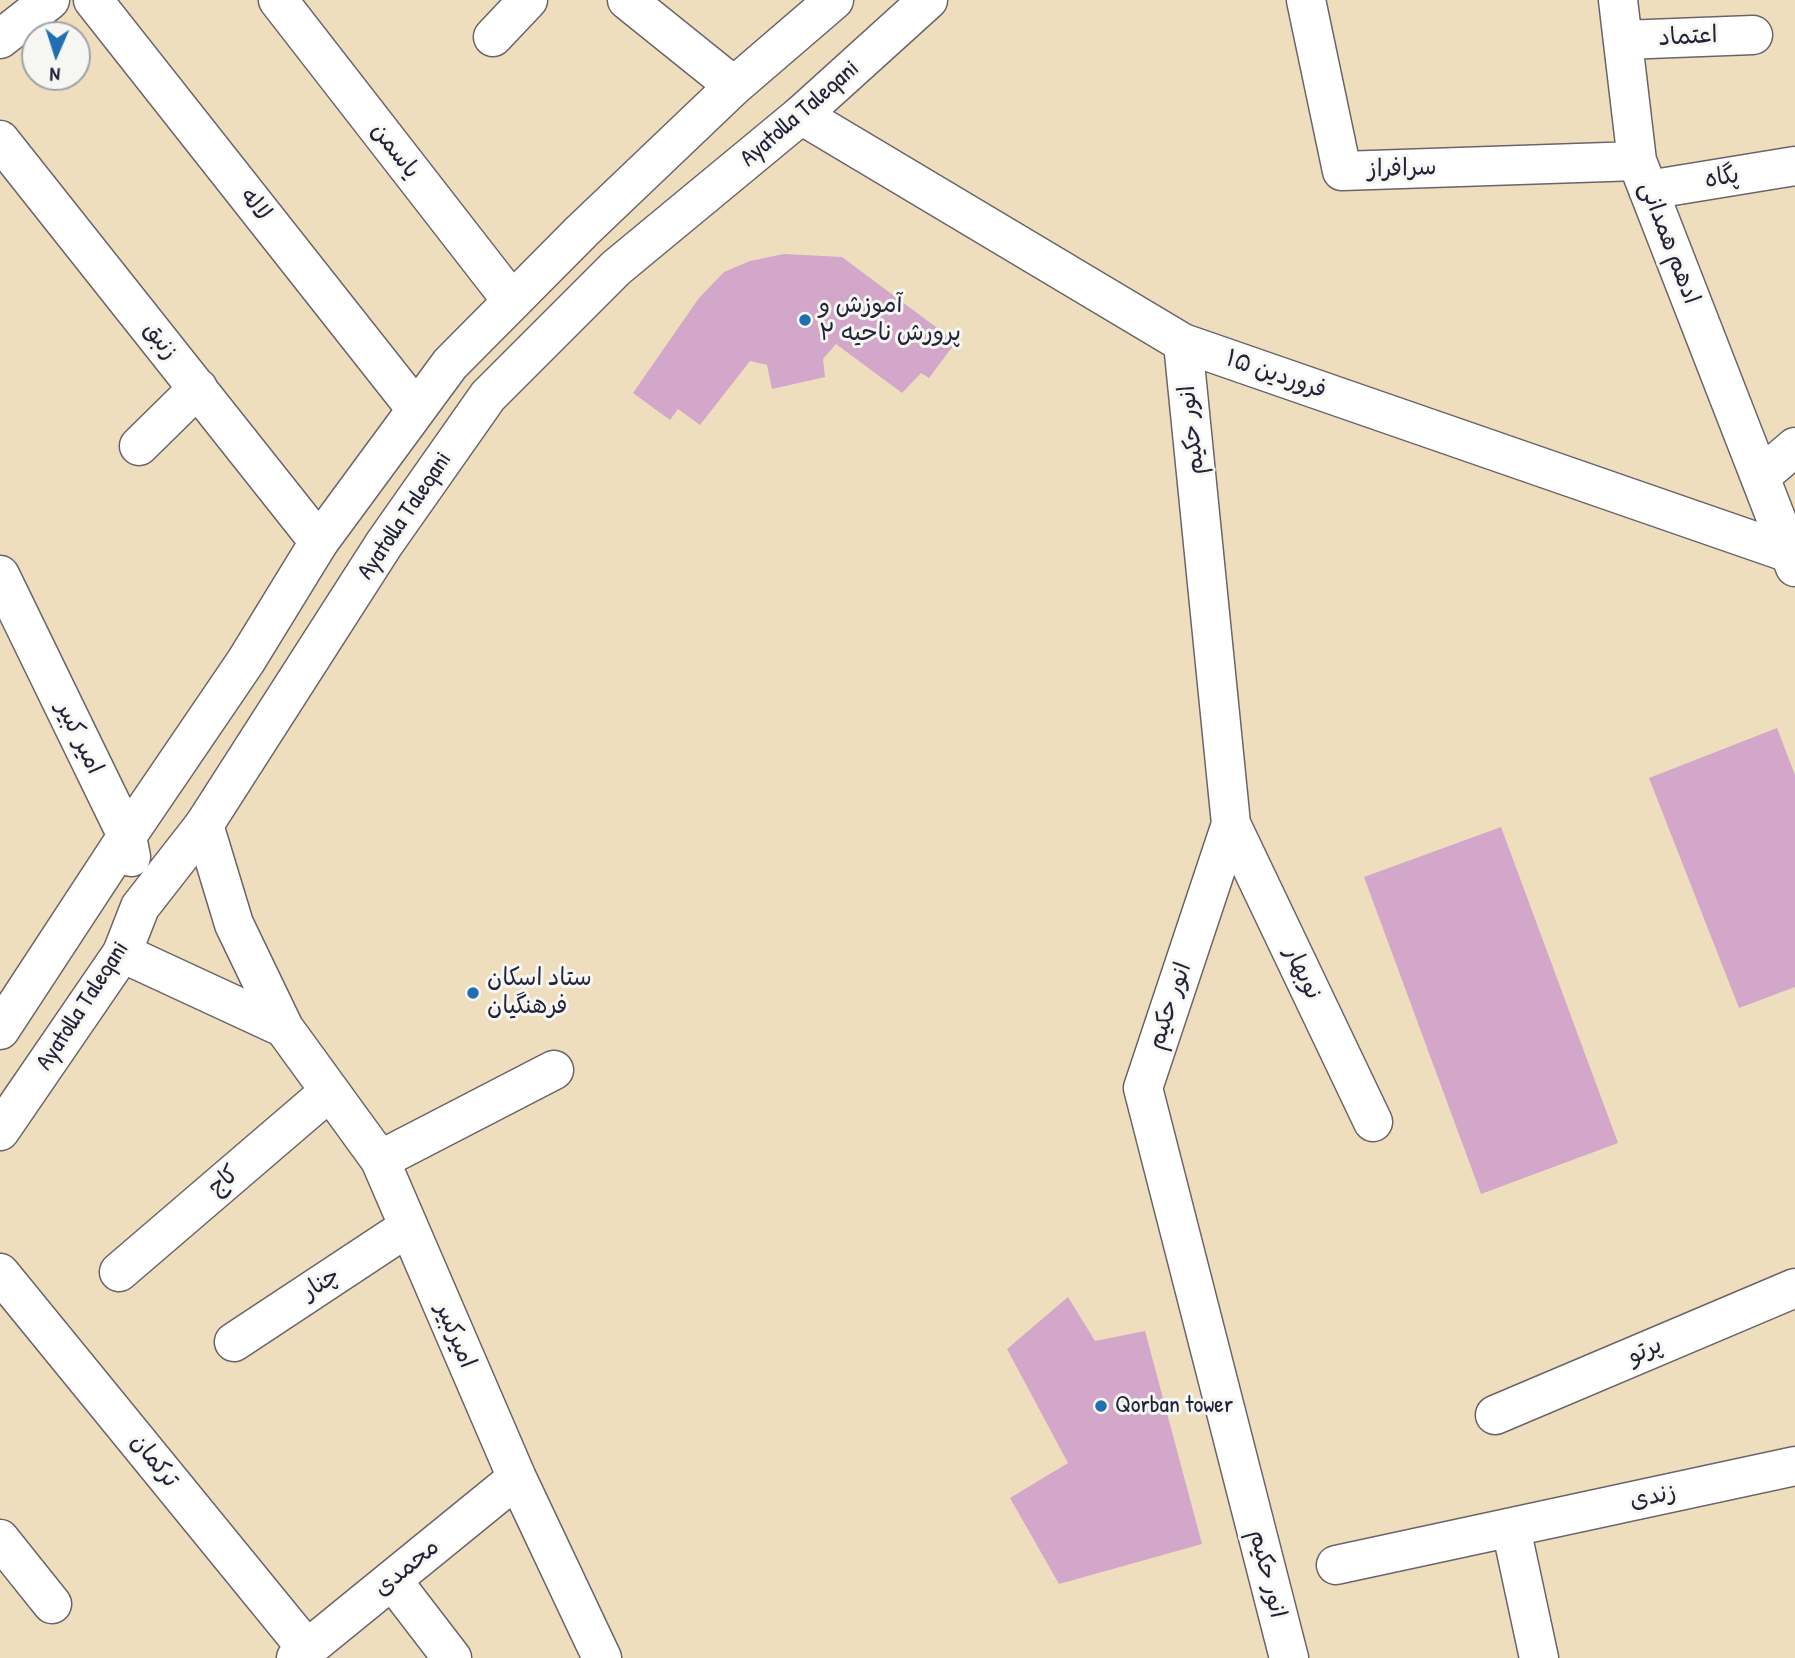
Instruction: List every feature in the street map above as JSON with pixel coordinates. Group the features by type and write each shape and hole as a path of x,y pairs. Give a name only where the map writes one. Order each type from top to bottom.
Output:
{"street":[{"path":"0,38 50,0"},
{"name":"لاله","path":"93,0 416,409"},
{"name":"یاسمن","path":"278,0 512,301"},
{"path":"494,37 528,0"},
{"path":"627,0 734,86"},
{"name":"Ayatolla Taleqani","path":"0,1030 246,661 319,542 450,364 734,86 834,0"},
{"name":"Ayatolla Taleqani","path":"0,1131 122,953 140,907 204,825 384,544 488,396 616,268 802,115 928,0"},
{"name":"سرافراز","path":"1306,0 1342,171 1643,176"},
{"name":"ادهم همدانی","path":"1618,0 1643,176 1778,477 1792,560"},
{"name":"اعتماد","path":"1623,40 1753,34"},
{"name":"۱۵ فروردین","path":"802,115 1183,343 1792,560"},
{"name":"زنبق","path":"0,140 319,542"},
{"name":"پگاه","path":"1643,176 1795,166"},
{"name":"انور حکیم","path":"1183,343 1231,824 1143,1088 1289,1658"},
{"path":"139,446 198,388"},
{"path":"1778,477 1795,447"},
{"name":"امیر کبیر","path":"0,575 127,836 140,907"},
{"path":"246,661 290,691"},
{"name":"نوبهار","path":"1231,824 1373,1122"},
{"name":"امیرکبیر","path":"204,825 234,924 284,1028 380,1160 517,1478 602,1658"},
{"path":"122,953 284,1028"},
{"path":"380,1160 554,1070"},
{"name":"کاج","path":"119,1272 330,1091"},
{"name":"چنار","path":"234,1342 408,1227"},
{"name":"ترکمان","path":"0,1273 302,1653"},
{"name":"پرتو","path":"1495,1415 1795,1288"},
{"name":"زندی","path":"1336,1566 1795,1466"},
{"name":"محمدی","path":"302,1653 517,1478"},
{"path":"1511,1528 1539,1658"},
{"path":"0,1539 52,1604"},
{"path":"392,1580 452,1658"}],"building":[{"name":"آموزش و پرورش ناحیه ۲","path":"784,254 842,257 956,342 929,378 921,373 902,393 836,344 823,359 825,377 772,389 767,365 750,361 700,425 678,409 670,420 633,393 699,298 724,272 750,261"},
{"path":"1777,728 1795,775 1795,987 1739,1008 1649,778"},
{"path":"1501,827 1618,1143 1481,1194 1364,877"},
{"name":"Qorban tower","path":"1068,1297 1095,1341 1145,1331 1202,1544 1059,1584 1010,1498 1068,1463 1007,1349"}],"place":[{"name":"آموزش و پرورش ناحیه ۲","path":"805,320"},
{"name":"ستاد اسکان فرهنگیان","path":"473,993"},
{"name":"Qorban tower","path":"1101,1406"}]}
